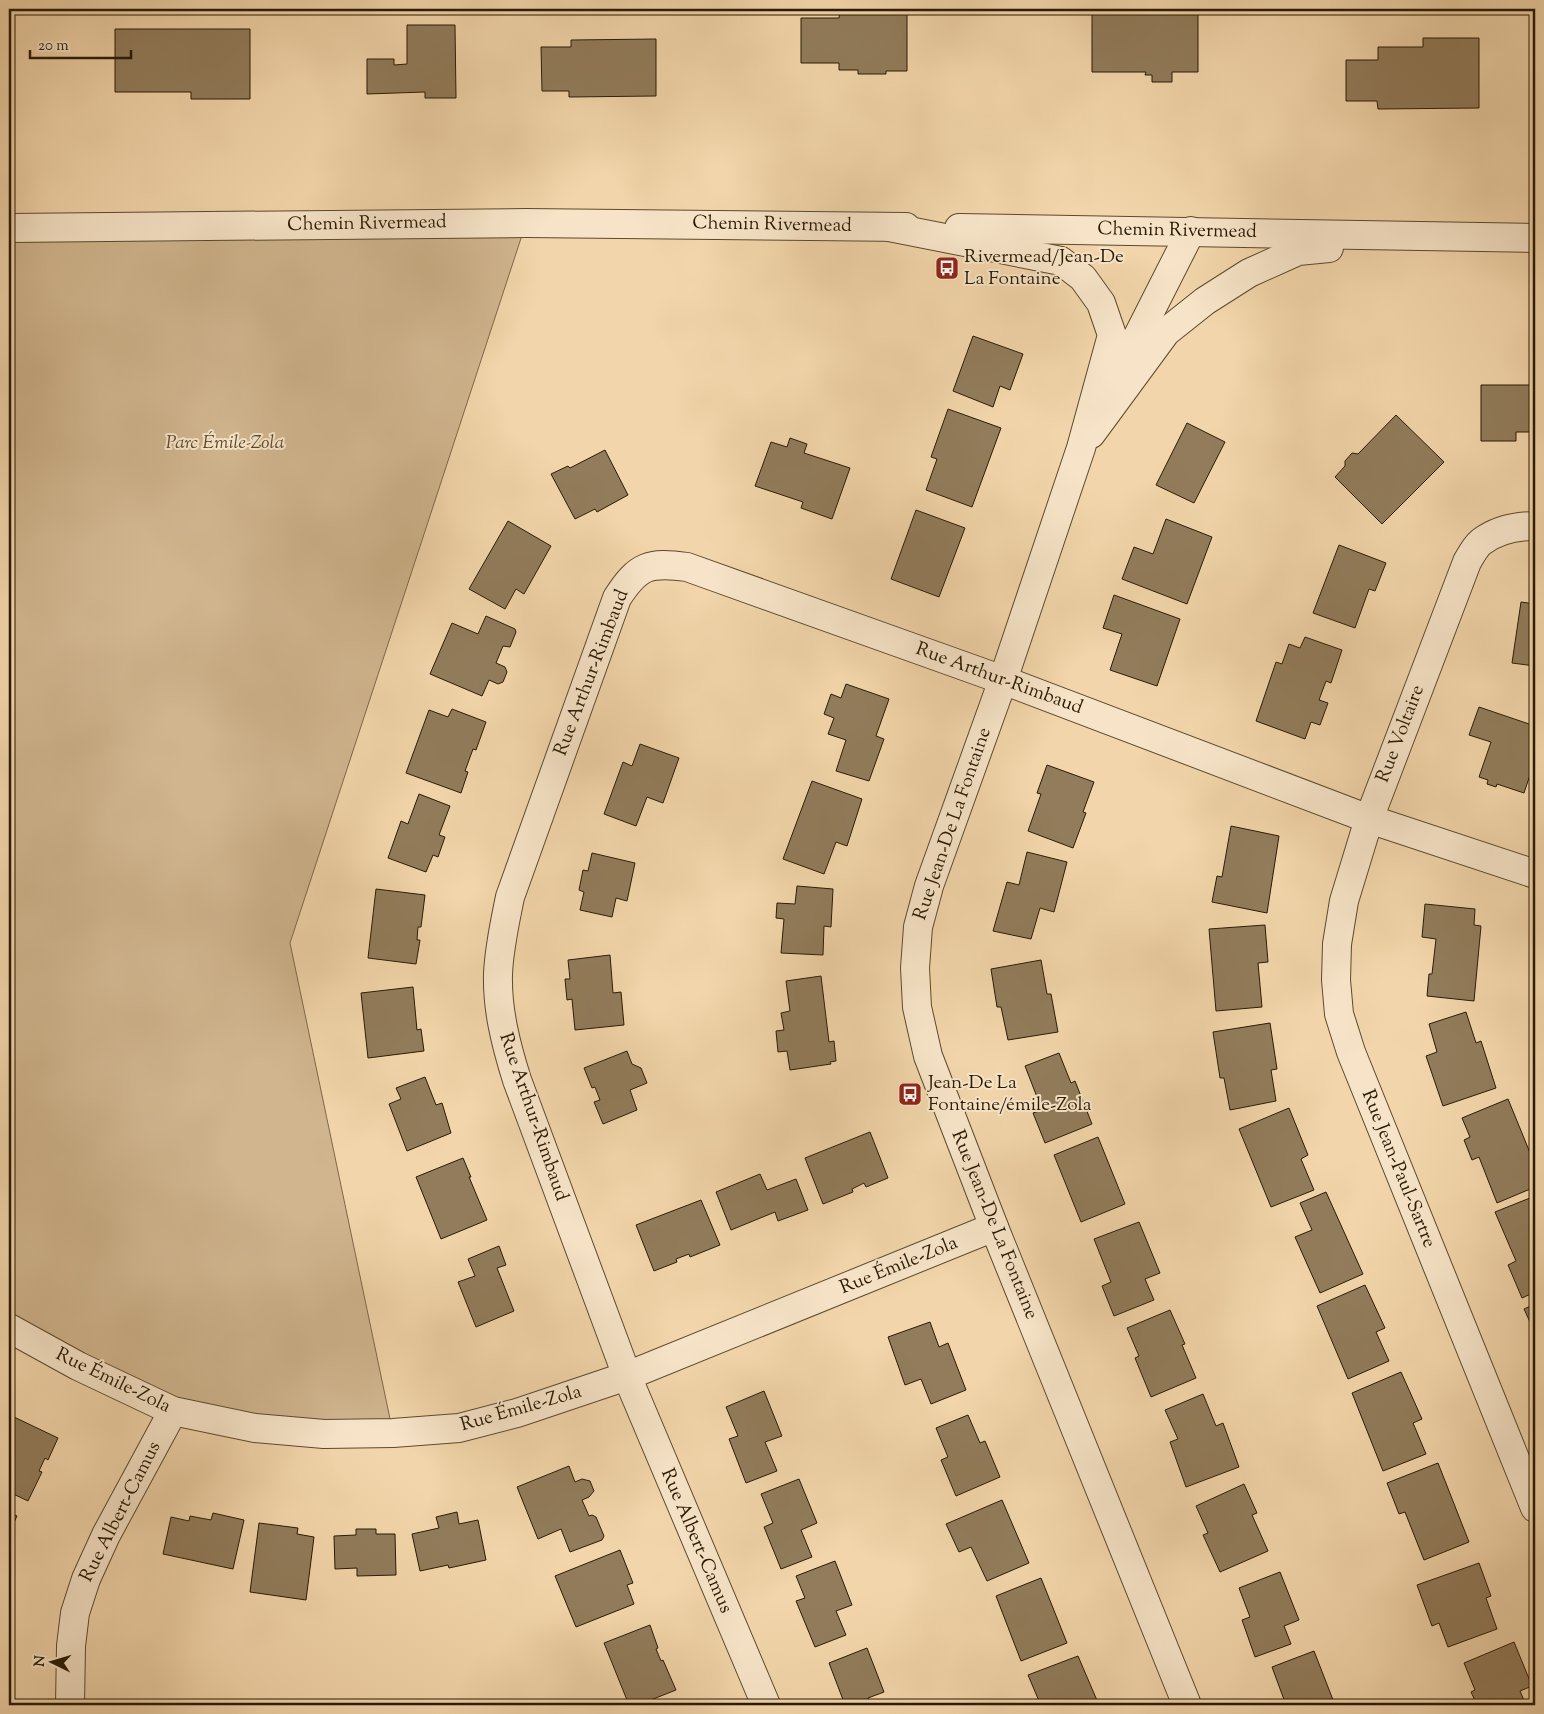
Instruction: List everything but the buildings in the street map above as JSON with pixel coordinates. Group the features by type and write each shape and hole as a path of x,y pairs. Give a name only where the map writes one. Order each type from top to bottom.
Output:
{"street":[{"name":"Chemin Rivermead","path":"9,228 526,223 1190,231 1458,238 1535,238"},
{"name":"Rue Jean-De La Fontaine","path":"889,227 1060,261 1083,278 1101,303 1112,335 1081,448 1003,680 929,886 918,927 915,968 917,1007 928,1056 994,1227 1186,1705"},
{"name":"Rue Jean-De La Fontaine","path":"1081,448 1190,231"},
{"name":"Rue Jean-De La Fontaine","path":"1081,448 1166,332 1205,301 1249,273 1298,251 1458,238"},
{"name":"Rue Voltaire","path":"1369,819 1467,562 1480,543 1497,532 1523,526 1535,526"},
{"name":"Rue Arthur-Rimbaud","path":"627,1376 514,1071 506,1045 500,1012 498,974 502,937 510,897 616,598 629,579 644,568 667,565 687,567 1003,680 1369,819"},
{"path":"1369,819 1535,874"},
{"name":"Rue Jean-Paul-Sartre","path":"1369,819 1344,901 1337,944 1336,980 1339,1014 1351,1052 1535,1508"},
{"name":"Rue Émile-Zola","path":"9,1328 78,1366 173,1411 255,1428 324,1434 393,1433 460,1428 518,1413 627,1376 994,1227"},
{"name":"Rue Albert-Camus","path":"627,1376 766,1705"},
{"name":"Rue Albert-Camus","path":"70,1705 71,1646 75,1613 86,1579 106,1535 173,1411"}],"green space":[{"name":"Parc Émile-Zola","path":"526,223 290,943 393,1433 173,1411 9,1328 9,228"}],"place":[{"name":"Rivermead/Jean-De La Fontaine","path":"947,268"},
{"name":"Jean-De La Fontaine/émile-Zola","path":"910,1094"}]}
